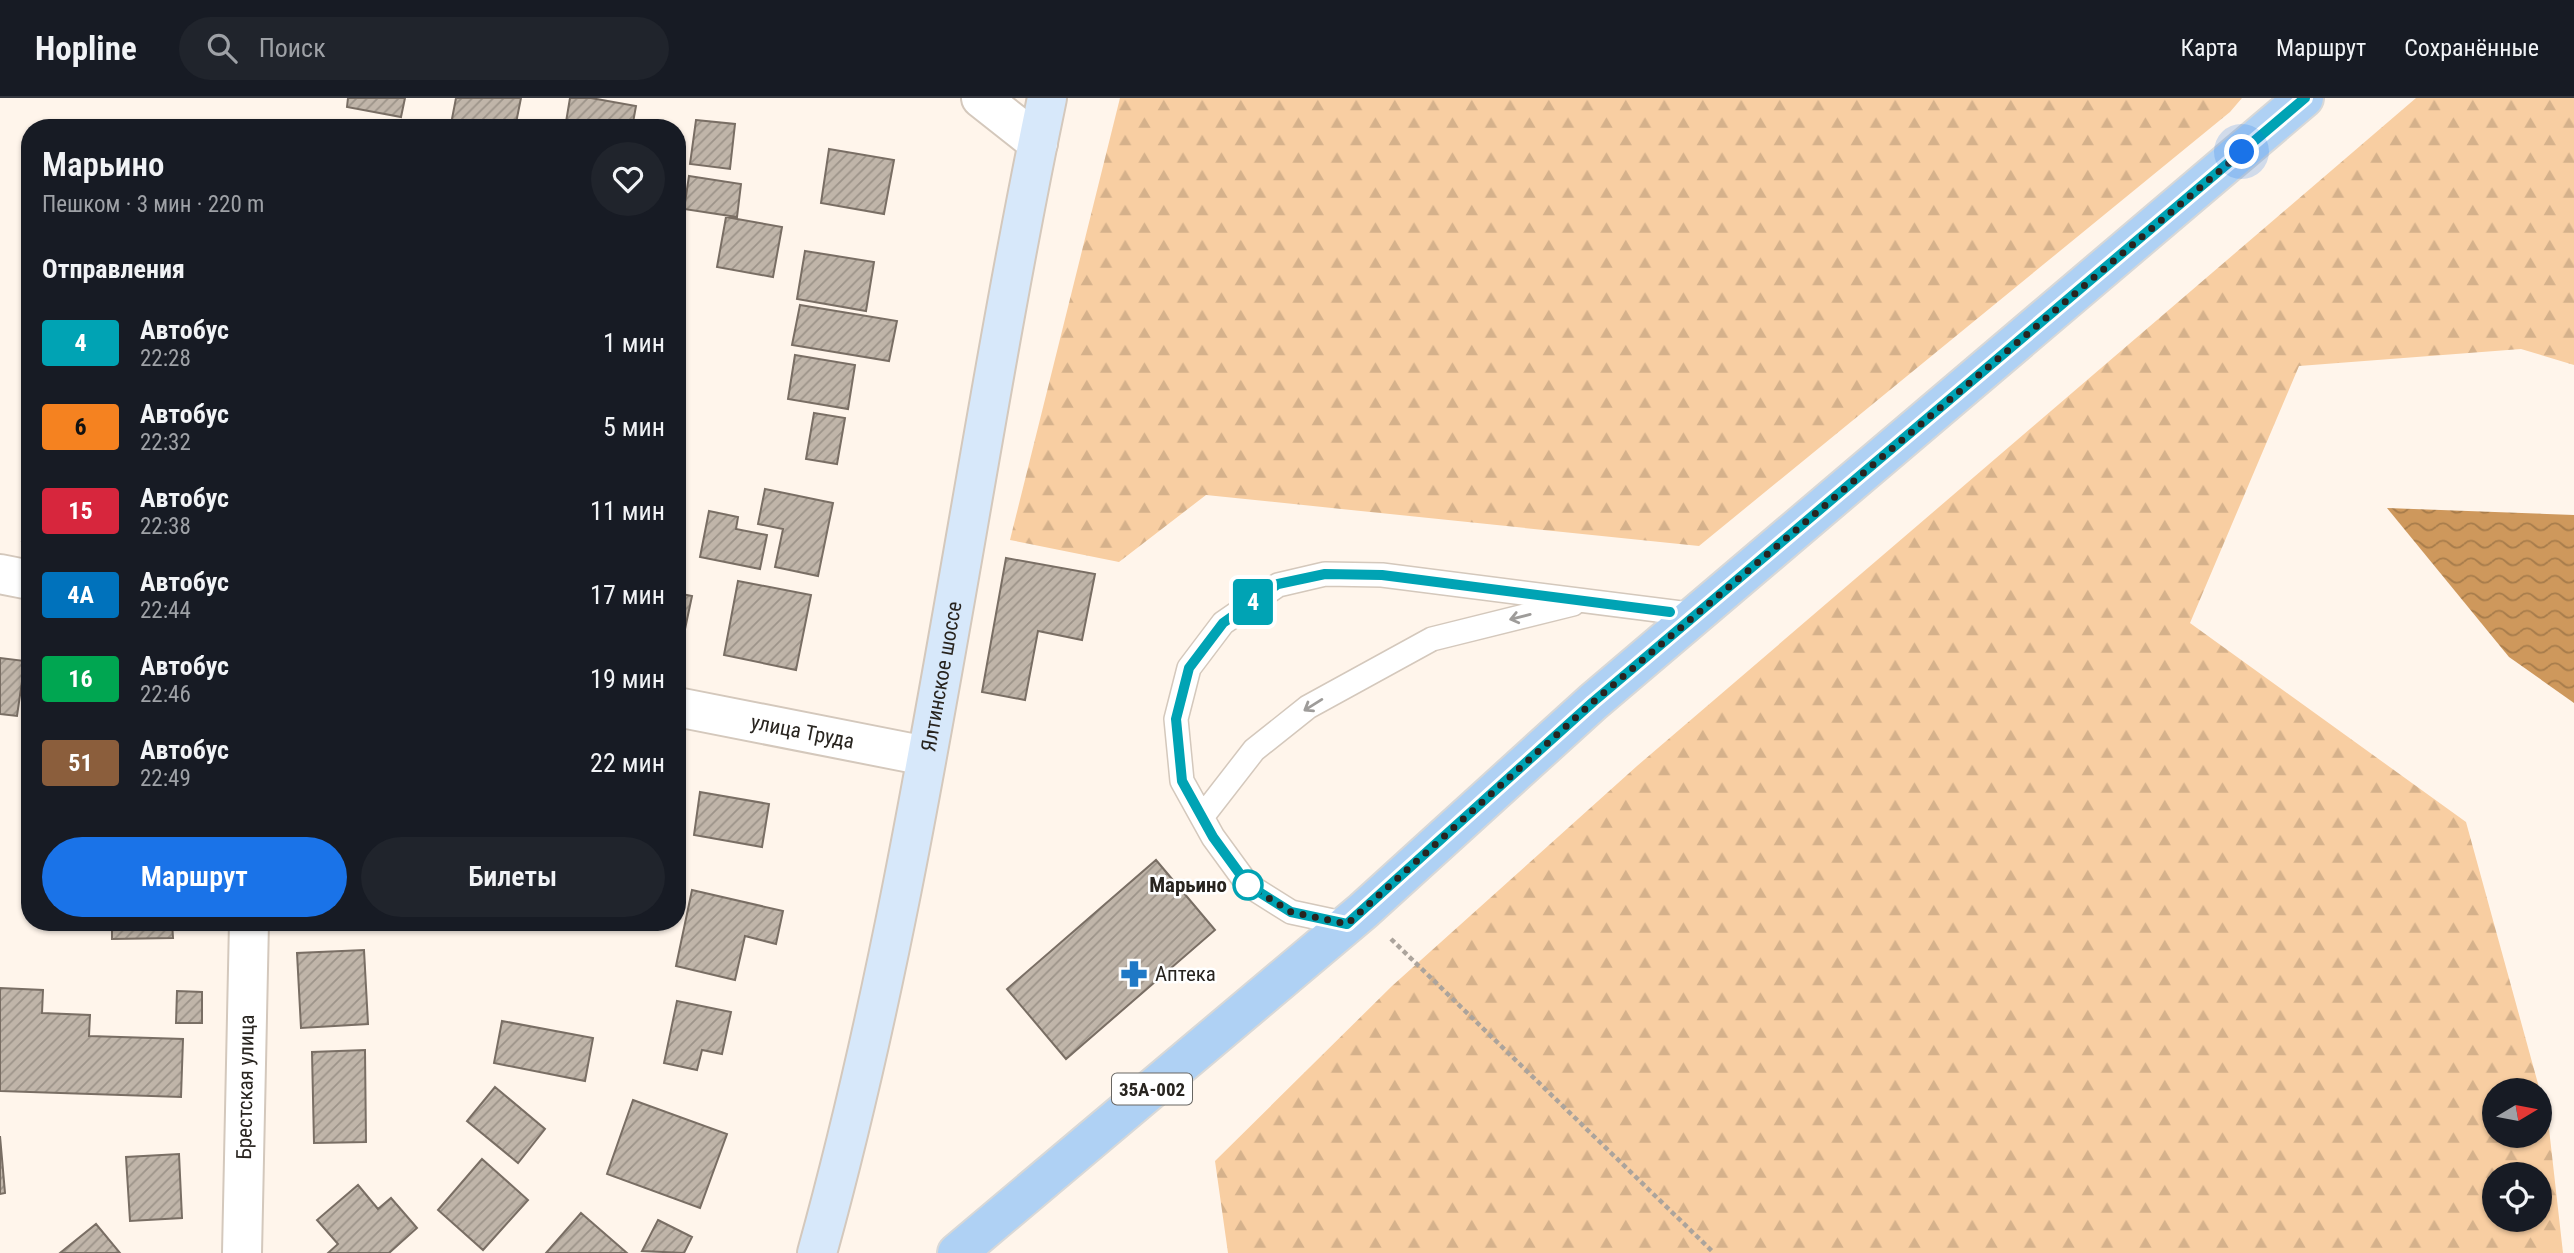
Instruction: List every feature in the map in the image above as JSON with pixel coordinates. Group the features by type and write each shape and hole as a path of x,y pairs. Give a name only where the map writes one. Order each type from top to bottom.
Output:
{"main road":[{"name":"35А-002","path":"957,1253 1355,918 1593,702 2304,98"}],"street":[{"path":"981,98 1038,142"},
{"name":"Ялтинское шоссе","path":"817,1253 842,1162 891,946 1047,98"},
{"path":"0,574 21,578"},
{"name":"улица Труда","path":"686,709 926,755"},
{"name":"Брестская улица","path":"242,1253 249,931"}],"lane":[{"path":"1355,918 1291,912 1248,885 1213,837 1182,781 1176,719 1189,668 1223,623 1278,584 1325,574 1382,575 1697,615"},
{"path":"1202,817 1254,750 1308,706 1432,639 1587,601"}],"path":[{"path":"1355,918 1714,1253"}],"green space":[{"path":"1120,98 2242,98 2230,112 1699,546 1206,495 1119,562 1010,540"},
{"path":"2416,98 2574,98 2574,365 2521,349 2299,366 2190,623 2466,822 2536,1078 2482,1078 2482,1148 2551,1148 2563,1253 1228,1253 1215,1161 1392,986 1637,766"}],"water":[{"path":"2387,508 2574,515 2574,703 2509,657"}],"building":[{"path":"348,98 405,98 401,117 347,107"},
{"path":"456,98 521,98 517,119 452,119"},
{"path":"570,98 591,98 636,106 634,119 566,119"},
{"path":"696,120 735,124 730,169 690,164"},
{"path":"829,149 894,160 884,214 821,203"},
{"path":"689,176 741,184 737,217 686,209"},
{"path":"726,217 782,227 773,277 717,267"},
{"path":"805,251 874,262 866,311 797,299"},
{"path":"800,305 897,321 889,361 792,345"},
{"path":"795,355 855,365 848,409 788,399"},
{"path":"814,413 845,418 837,464 806,459"},
{"path":"765,489 833,503 818,576 775,567 783,529 758,524"},
{"path":"709,511 738,517 736,529 767,535 760,569 700,557"},
{"path":"1006,558 1095,574 1082,640 1038,631 1025,700 982,692"},
{"path":"738,581 811,595 796,670 724,655"},
{"path":"686,595 692,596 686,624"},
{"path":"0,658 21,661 17,716 0,714"},
{"path":"700,792 769,804 762,847 694,835"},
{"path":"1156,860 1215,930 1066,1059 1007,989"},
{"path":"692,890 783,911 776,944 745,936 735,980 676,966 683,931 686,931"},
{"path":"112,931 173,931 173,938 112,939"},
{"path":"364,950 368,1024 301,1028 297,953"},
{"path":"0,988 43,990 42,1013 90,1015 89,1036 183,1039 181,1097 0,1091"},
{"path":"177,991 202,992 202,1023 176,1023"},
{"path":"677,1001 731,1012 722,1054 702,1050 697,1070 664,1063"},
{"path":"502,1021 593,1038 585,1081 494,1063"},
{"path":"365,1050 366,1142 314,1143 312,1052"},
{"path":"495,1087 545,1129 518,1163 467,1121"},
{"path":"633,1100 727,1134 700,1208 607,1174"},
{"path":"0,1136 5,1193 0,1194"},
{"path":"179,1154 182,1218 130,1221 126,1157"},
{"path":"482,1159 528,1200 483,1250 438,1210"},
{"path":"358,1185 378,1209 391,1198 417,1228 389,1253 328,1253 338,1244 317,1220"},
{"path":"581,1213 627,1253 546,1253"},
{"path":"658,1220 692,1237 684,1253 642,1251"},
{"path":"96,1224 120,1253 60,1253"}],"bus line":[{"name":"4","path":"1670,612 1382,575 1325,574 1278,584 1223,623 1189,668 1176,719 1182,781 1213,837 1248,885 1291,912 1347,924 1593,702 2305,98"}],"place":[{"name":"Марьино","path":"1248,885"},
{"name":"Аптека","path":"1134,974"}],"route":[{"path":"1248,885 1291,912 1347,924 1593,702 2242,152"}]}
